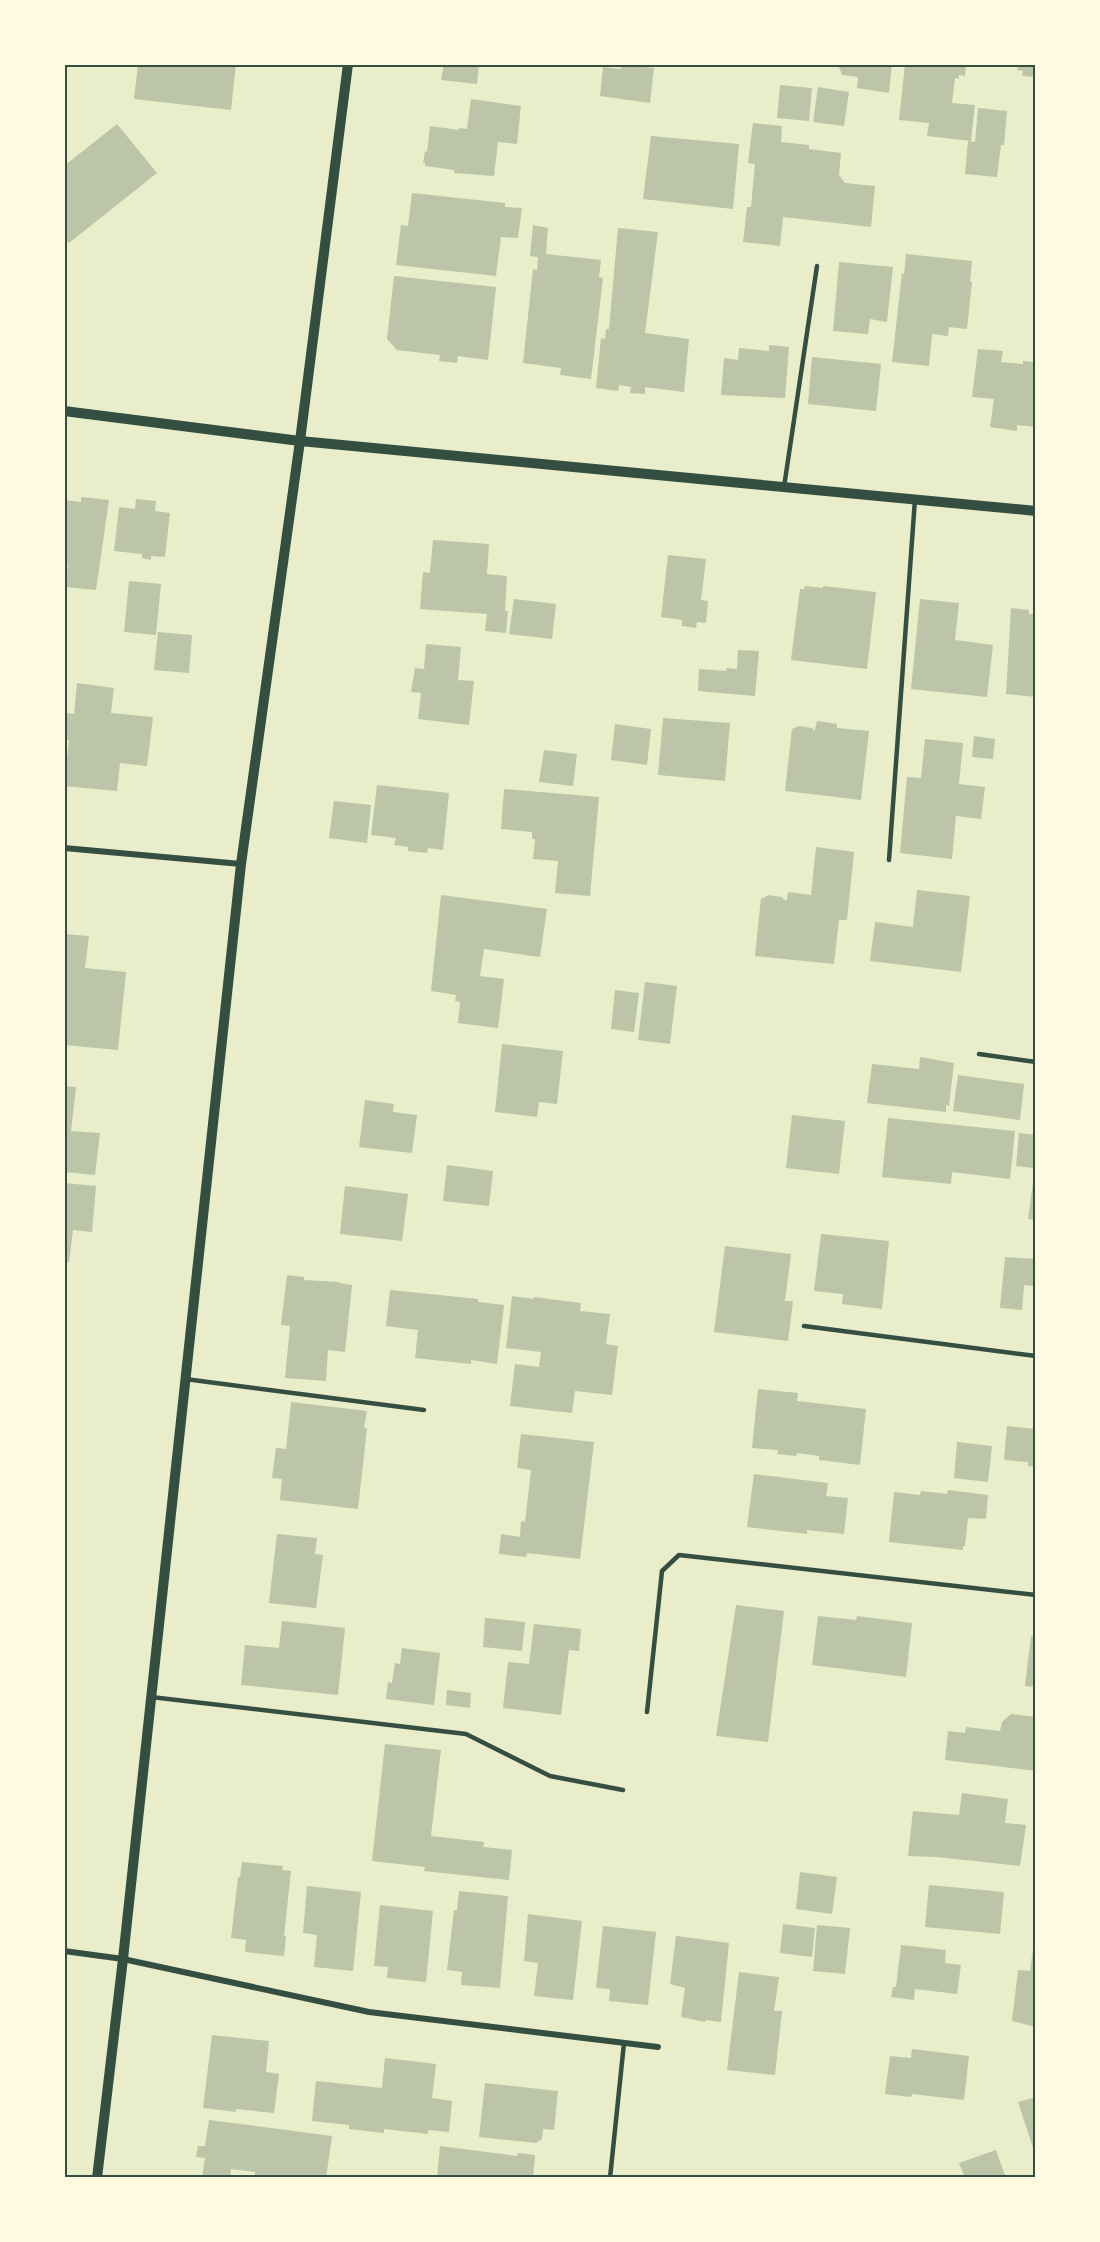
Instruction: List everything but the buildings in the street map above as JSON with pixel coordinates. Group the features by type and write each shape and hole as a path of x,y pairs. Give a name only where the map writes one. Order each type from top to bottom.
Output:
{"street":[{"path":"97,2178 123,1959 241,864 300,441 348,64"},
{"path":"64,411 300,441 1035,510"},
{"path":"64,848 241,864"},
{"path":"64,1951 123,1959 369,2012 658,2047"}],"lane":[{"path":"784,487 816,266"},
{"path":"889,860 915,499"},
{"path":"979,1054 1035,1062"},
{"path":"804,1326 1035,1356"},
{"path":"185,1379 424,1410"},
{"path":"647,1712 662,1571 679,1555 1035,1595"},
{"path":"151,1697 466,1734 550,1776 623,1790"},
{"path":"610,2178 624,2043"}]}
